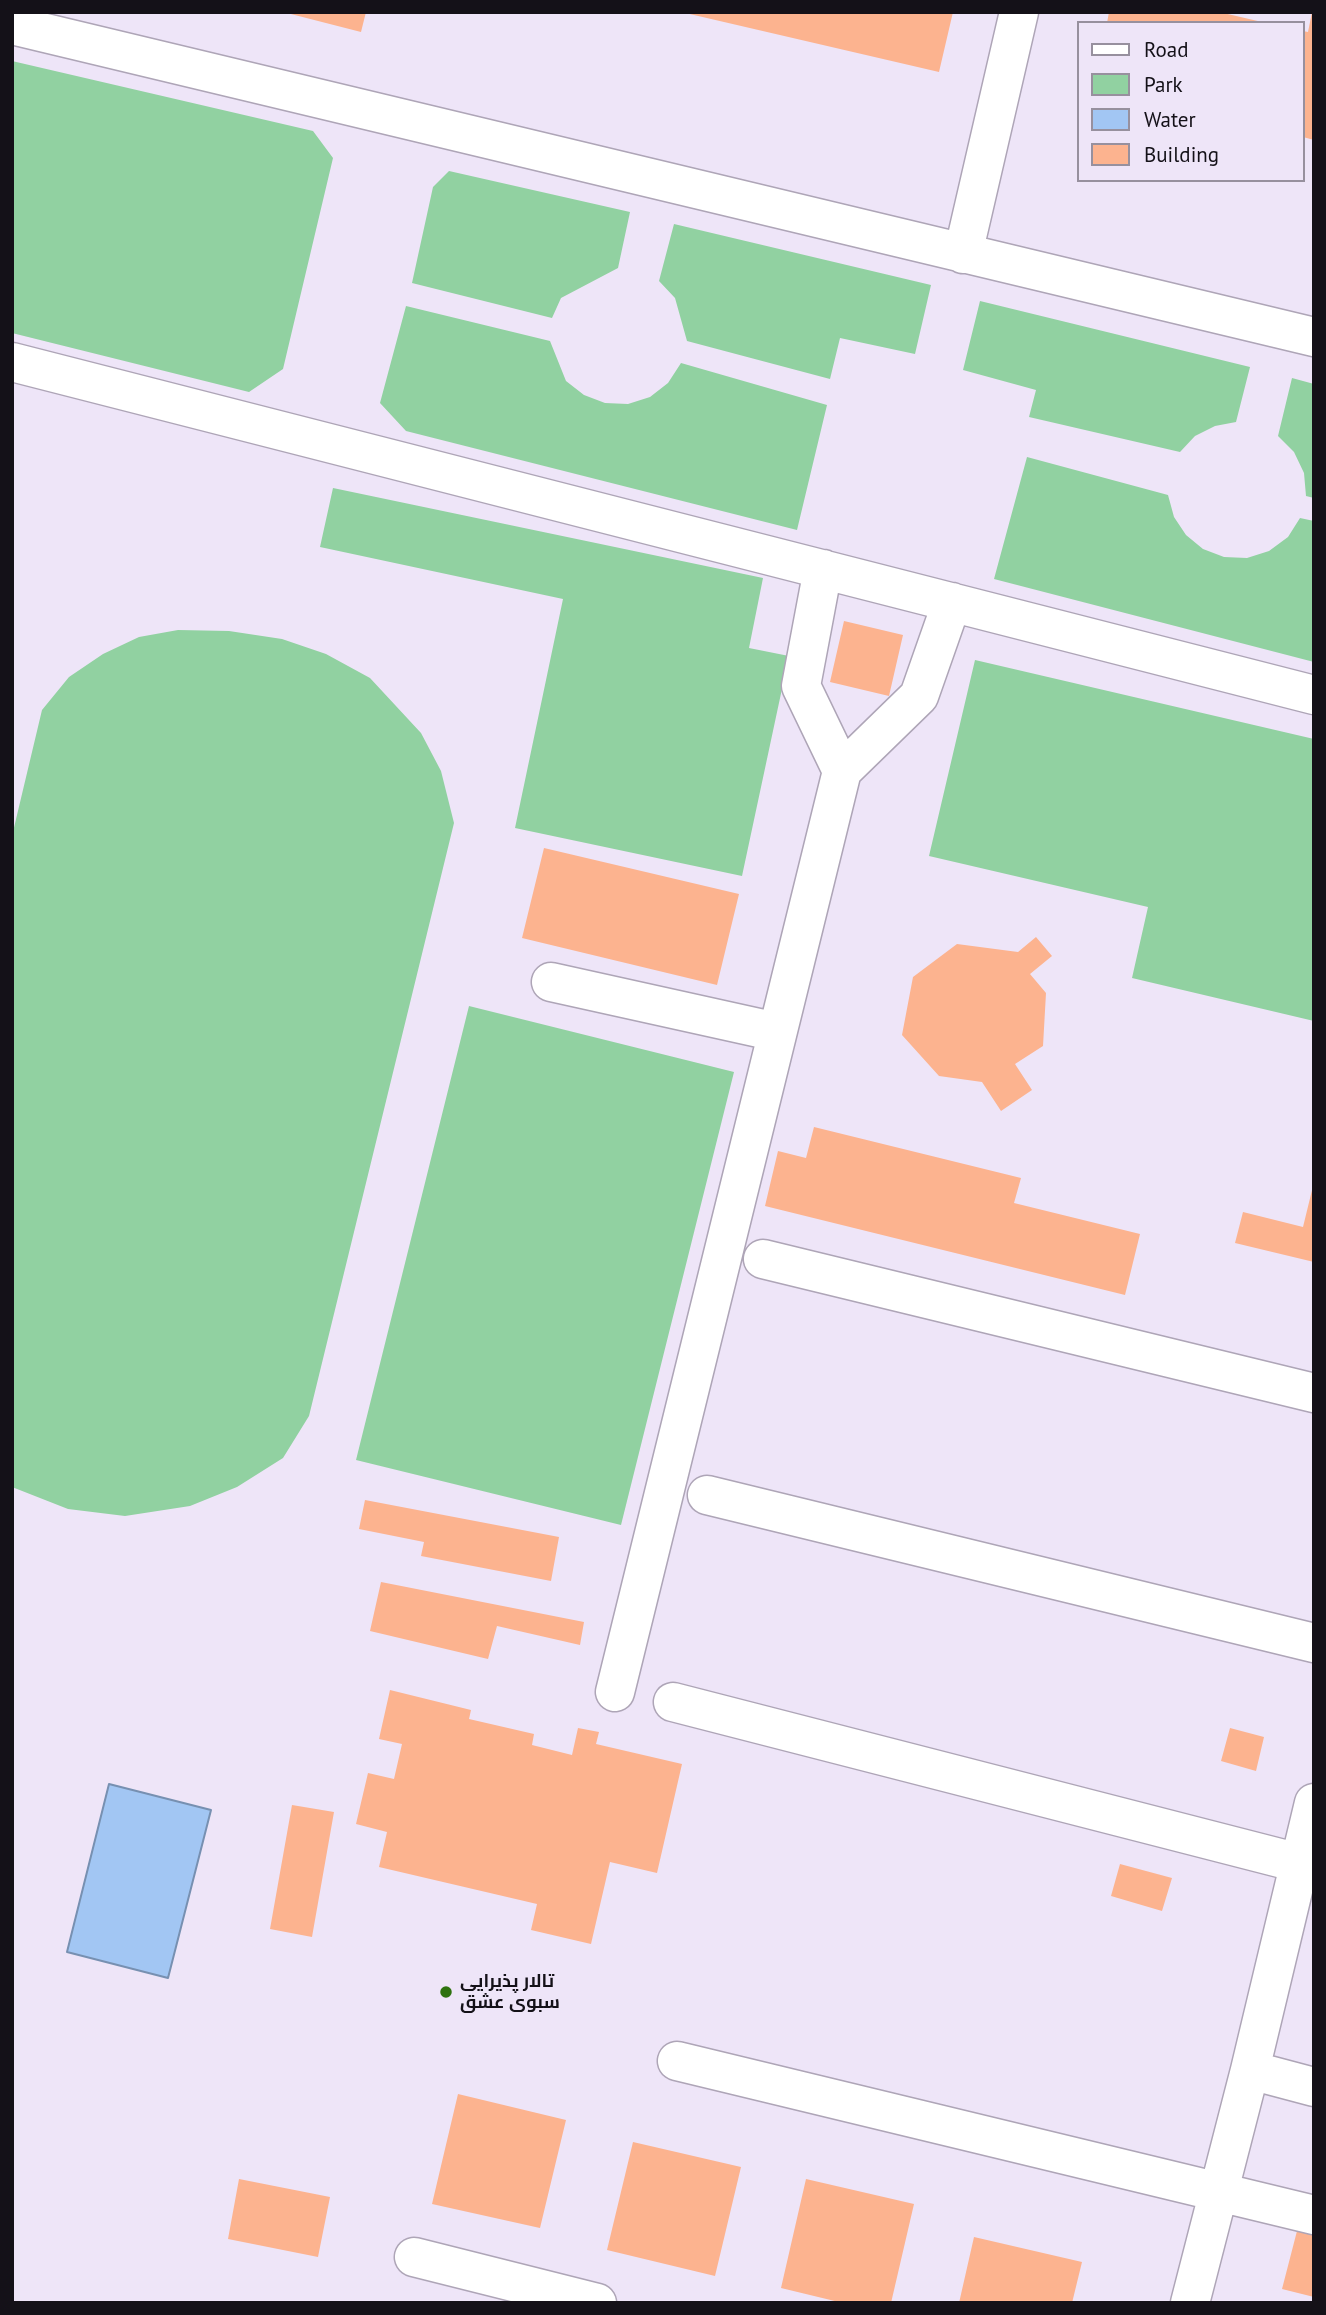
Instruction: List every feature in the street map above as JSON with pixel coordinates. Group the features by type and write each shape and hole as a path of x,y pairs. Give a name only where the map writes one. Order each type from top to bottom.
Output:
{"lane":[{"path":"963,254 1019,12"},
{"path":"12,25 1314,337"},
{"path":"12,362 1314,695"},
{"path":"823,569 801,686 842,771"},
{"path":"615,1692 842,771 919,696 951,602"},
{"path":"551,982 777,1032"},
{"path":"763,1259 1314,1394"},
{"path":"707,1495 1314,1643"},
{"path":"673,1702 1299,1863"},
{"path":"1190,2303 1250,2070 1301,1911 1299,1863 1314,1803"},
{"path":"677,2061 1314,2215"},
{"path":"1250,2070 1314,2087"},
{"path":"414,2257 597,2303"}],"green space":[{"path":"12,61 313,131 333,158 283,369 249,392 12,333"},
{"path":"449,171 630,212 618,268 561,298 552,318 412,283 433,187"},
{"path":"674,224 931,285 915,354 840,338 830,379 687,341 675,298 659,281"},
{"path":"980,301 1250,367 1236,422 1215,426 1195,436 1180,452 1029,417 1036,390 963,370"},
{"path":"406,306 550,341 566,381 584,395 605,403 628,404 650,397 668,383 681,363 827,405 797,530 406,431 380,403"},
{"path":"1292,378 1314,384 1314,498 1306,496 1304,473 1294,452 1278,436"},
{"path":"1027,457 1168,495 1174,517 1186,535 1203,549 1224,557 1247,558 1269,551 1288,537 1300,518 1314,521 1314,662 994,579"},
{"path":"333,488 763,578 749,648 789,656 742,876 515,828 563,599 320,547"},
{"path":"178,630 229,631 282,639 326,654 370,678 421,733 441,771 454,823 309,1416 283,1458 237,1487 190,1506 125,1516 68,1509 12,1487 12,836 42,710 69,677 103,654 139,637"},
{"path":"975,660 1314,739 1314,1021 1132,978 1148,907 929,856"},
{"path":"469,1006 734,1072 621,1525 356,1460"}],"water":[{"path":"109,1784 211,1810 168,1978 67,1952"}],"building":[{"path":"283,12 366,12 361,32"},
{"path":"681,12 953,12 939,72"},
{"path":"1109,12 1219,12 1258,21 1107,21"},
{"path":"1314,12 1314,140 1305,138 1305,31 1308,32"},
{"path":"844,621 903,635 889,696 830,682"},
{"path":"544,848 739,894 717,985 522,938"},
{"path":"1036,937 1052,956 1030,974 1046,993 1043,1046 1015,1064 1032,1090 1001,1111 982,1082 939,1076 902,1035 913,977 957,944 1018,952"},
{"path":"814,1127 1021,1178 1014,1203 1140,1234 1125,1295 765,1206 778,1151 806,1158"},
{"path":"1313,1186 1314,1262 1235,1243 1243,1212 1303,1227"},
{"path":"365,1500 559,1537 551,1581 421,1556 424,1542 359,1529"},
{"path":"381,1582 584,1622 580,1645 497,1626 488,1659 370,1631"},
{"path":"390,1690 471,1710 469,1719 534,1734 532,1745 572,1755 578,1728 599,1732 596,1744 682,1764 657,1873 610,1862 591,1944 531,1930 537,1904 379,1867 387,1832 356,1824 368,1773 394,1779 402,1744 379,1739"},
{"path":"1230,1728 1264,1737 1256,1771 1221,1761"},
{"path":"292,1805 334,1812 312,1937 270,1929"},
{"path":"1120,1864 1172,1878 1162,1911 1111,1896"},
{"path":"458,2094 566,2120 540,2228 432,2204"},
{"path":"633,2142 741,2167 715,2276 607,2250"},
{"path":"239,2179 330,2197 318,2257 228,2239"},
{"path":"806,2179 914,2204 891,2303 843,2303 781,2288"},
{"path":"1297,2231 1314,2235 1314,2297 1282,2289"},
{"path":"974,2237 1082,2262 1072,2303 959,2303"}],"place":[{"name":"تالار پذیرایی سبوی عشق","path":"446,1992"}]}
